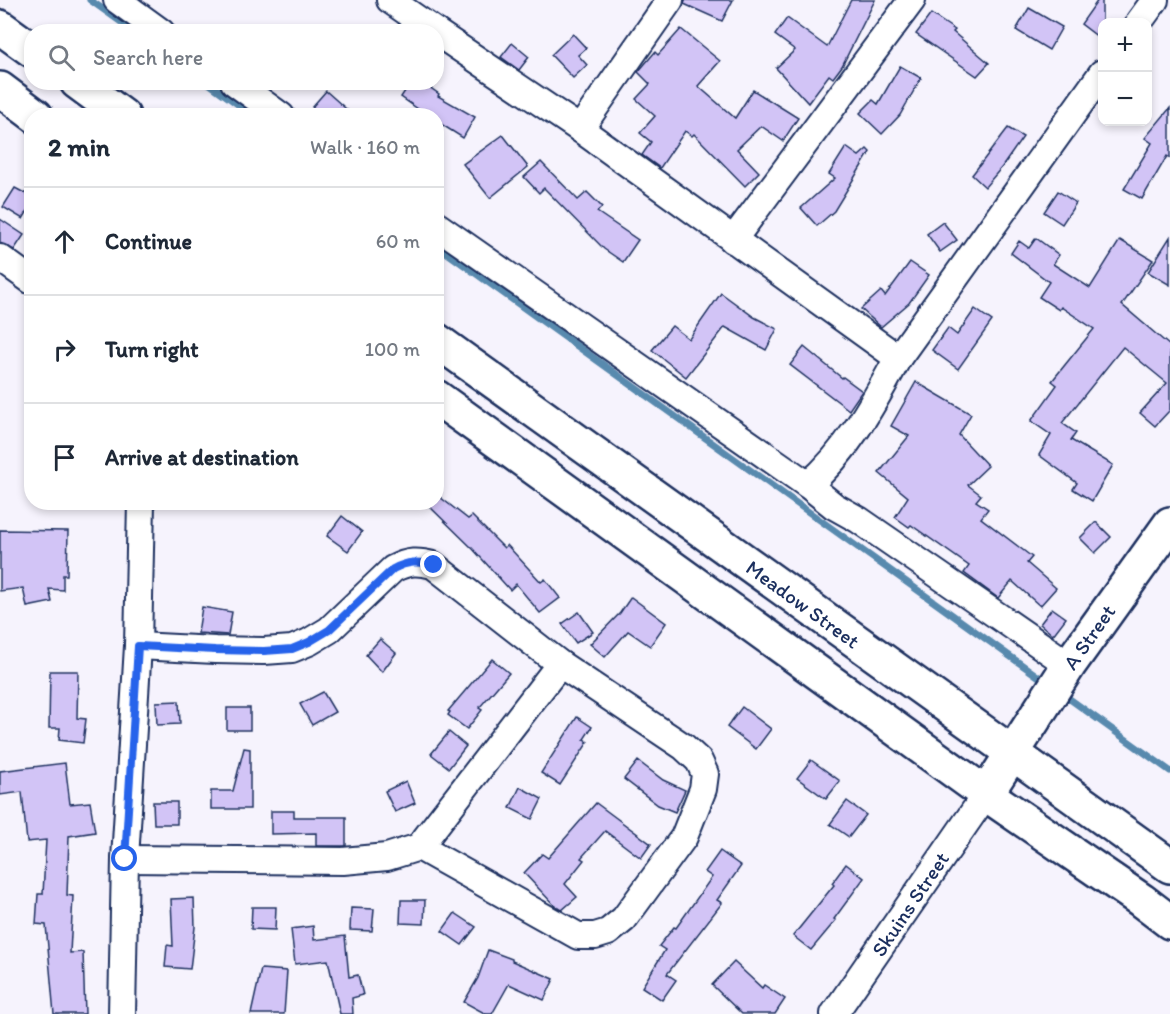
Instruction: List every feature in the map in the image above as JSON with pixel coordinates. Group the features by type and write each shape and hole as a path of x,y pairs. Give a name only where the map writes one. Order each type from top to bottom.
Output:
{"street":[{"path":"117,0 150,24"},
{"path":"390,0 424,24"},
{"path":"580,129 670,0"},
{"path":"733,240 912,0"},
{"path":"1142,18 1155,0"},
{"path":"0,27 24,44"},
{"path":"444,37 580,129 898,358"},
{"path":"808,485 824,471 847,444 898,358 1098,79"},
{"path":"0,89 25,108"},
{"path":"88,90 112,108"},
{"path":"245,90 270,108"},
{"path":"444,231 808,485 834,506 859,520 1064,672"},
{"path":"0,258 24,275"},
{"name":"Meadow Street","path":"444,346 1170,866"},
{"path":"444,403 986,794 1142,900 1170,922"},
{"path":"122,1014 125,859 138,646 141,510"},
{"name":"A Street","path":"986,794 1064,672 1170,524"},
{"path":"138,646 264,651 292,649 329,630 393,569 405,563 418,561 434,565 560,664 684,747 699,760 705,774 703,789 684,837 624,919 608,932 595,936 578,936 419,847"},
{"path":"125,859 342,861 387,857 419,847 560,664"},
{"name":"Skuins Street","path":"834,1014 986,794"}],"building":[{"path":"685,0 733,0 722,21 684,4"},
{"path":"851,0 875,0 842,66 833,78 829,75 808,103 776,68 795,50 775,35 787,18 827,47"},
{"path":"1098,0 1102,0 1102,18 1098,18 1098,37 1081,24"},
{"path":"1029,8 1062,27 1049,50 1016,30"},
{"path":"931,14 955,30 953,32 989,63 977,76 916,34"},
{"path":"681,29 720,61 698,86 735,118 753,90 798,118 783,141 761,126 737,149 759,172 745,186 694,134 692,136 685,131 660,168 642,155 651,142 640,133 655,116 636,99 650,84 638,72 655,52 658,55"},
{"path":"573,34 586,48 578,55 587,65 573,78 551,55"},
{"path":"512,43 529,57 519,70 501,57"},
{"path":"900,66 921,78 900,115 882,134 860,113 873,100 878,104"},
{"path":"406,90 433,90 439,94 438,96 475,117 463,138 444,126 444,108 417,108 401,97"},
{"path":"326,91 345,108 313,108"},
{"path":"1170,108 1170,158 1167,156 1142,199 1124,189 1152,143 1145,138"},
{"path":"1008,128 1023,137 985,187 972,175"},
{"path":"503,135 528,167 490,198 463,164"},
{"path":"846,147 859,156 867,149 870,152 834,211 817,226 801,208 835,178 829,174"},
{"path":"541,162 578,200 587,192 602,207 597,212 638,240 623,262 604,249 544,188 539,193 524,177"},
{"path":"15,188 24,193 23,219 3,207"},
{"path":"1058,191 1076,203 1062,224 1044,212"},
{"path":"0,219 24,235 14,250 0,243"},
{"path":"943,222 957,240 940,252 927,234"},
{"path":"1170,237 1170,285 1148,272"},
{"path":"1036,238 1059,255 1053,264 1090,288 1120,240 1153,260 1122,305 1170,346 1170,410 1155,426 1140,413 1167,383 1123,347 1062,423 1076,433 1071,440 1113,465 1092,501 1073,489 1077,483 1039,455 1051,435 1031,421 1057,385 1052,381 1094,329 1061,307 1059,310 1039,297 1049,282 1011,253 1019,241 1029,248"},
{"path":"910,262 929,275 909,303 881,327 861,309 881,291 885,296"},
{"path":"721,293 754,317 777,329 766,350 725,327 686,377 652,350 672,326 689,339"},
{"path":"975,309 992,321 958,369 932,350 948,328 957,335"},
{"path":"804,347 862,391 849,410 790,365"},
{"path":"916,382 971,414 959,435 988,466 968,485 981,495 976,501 988,509 981,518 1032,557 1027,563 1056,588 1040,606 1012,581 998,598 964,573 969,566 911,525 909,527 895,517 908,497 879,473 909,436 891,426"},
{"path":"444,500 468,519 472,516 504,548 507,545 541,582 545,579 560,598 540,613 516,584 510,590 433,510 444,510"},
{"path":"342,516 362,532 348,551 327,536"},
{"path":"1096,522 1111,537 1095,553 1080,538"},
{"path":"0,530 68,531 67,575 63,575 63,590 49,589 52,602 27,607 23,588 0,591"},
{"path":"631,597 666,623 650,646 628,631 605,657 590,644 620,613"},
{"path":"202,607 232,612 228,635 198,633"},
{"path":"1052,608 1066,618 1053,635 1040,624"},
{"path":"579,612 593,632 576,643 562,624"},
{"path":"380,639 396,653 382,672 366,655"},
{"path":"492,659 509,673 479,708 482,710 467,729 448,715 450,712 448,711"},
{"path":"50,671 78,671 77,718 86,719 83,743 59,740 60,728 49,728"},
{"path":"323,692 335,712 312,725 300,704"},
{"path":"179,701 180,724 157,725 156,702"},
{"path":"742,707 771,729 756,749 727,727"},
{"path":"227,708 250,708 250,730 227,730"},
{"path":"577,717 592,727 584,739 588,742 560,785 541,773"},
{"path":"449,732 466,746 449,768 431,754"},
{"path":"244,748 250,749 250,809 211,809 211,791 233,791"},
{"path":"811,760 840,781 826,799 797,778"},
{"path":"638,761 663,780 685,790 675,812 658,805 624,779"},
{"path":"65,763 70,804 90,802 95,832 69,836 67,895 73,896 70,953 83,952 85,1014 54,1014 46,925 36,924 38,894 43,894 46,840 27,842 22,792 0,795 0,771"},
{"path":"406,781 415,803 395,812 385,791"},
{"path":"520,787 542,799 532,819 510,808"},
{"path":"847,801 866,815 849,837 830,824"},
{"path":"153,802 177,802 177,824 154,824"},
{"path":"596,803 651,844 641,858 605,831 581,858 584,860 565,884 577,897 562,910 554,905 524,873 542,854 548,858"},
{"path":"271,811 294,811 294,817 346,817 346,846 316,846 316,833 271,834"},
{"path":"720,851 741,866 717,900 722,903 667,974 676,980 662,1000 642,987 665,950 659,946 674,927 676,928 712,877 705,872"},
{"path":"846,864 864,878 834,919 836,920 811,950 793,936 834,885 832,883"},
{"path":"194,898 195,927 190,969 165,967 167,945 173,946 171,899"},
{"path":"401,900 425,900 424,924 400,923"},
{"path":"252,907 276,907 275,930 251,929"},
{"path":"351,908 374,909 372,931 350,930"},
{"path":"455,913 476,927 462,945 442,931"},
{"path":"313,926 314,940 345,936 349,977 358,975 363,995 352,998 353,1014 340,1014 328,960 295,964 291,929"},
{"path":"488,950 554,979 544,1000 509,984 492,1014 486,1014 464,1002 478,978"},
{"path":"734,962 762,988 764,985 785,999 775,1014 742,1014 712,985"},
{"path":"261,969 287,971 284,1014 251,1014"}],"waterway":[{"path":"90,0 124,24"},
{"path":"218,90 243,108"},
{"path":"444,251 1046,682"},
{"path":"1060,692 1170,771"}],"route":[{"path":"125,859 138,646 264,651 292,649 329,630 393,569 405,563 418,561 434,565"}]}
